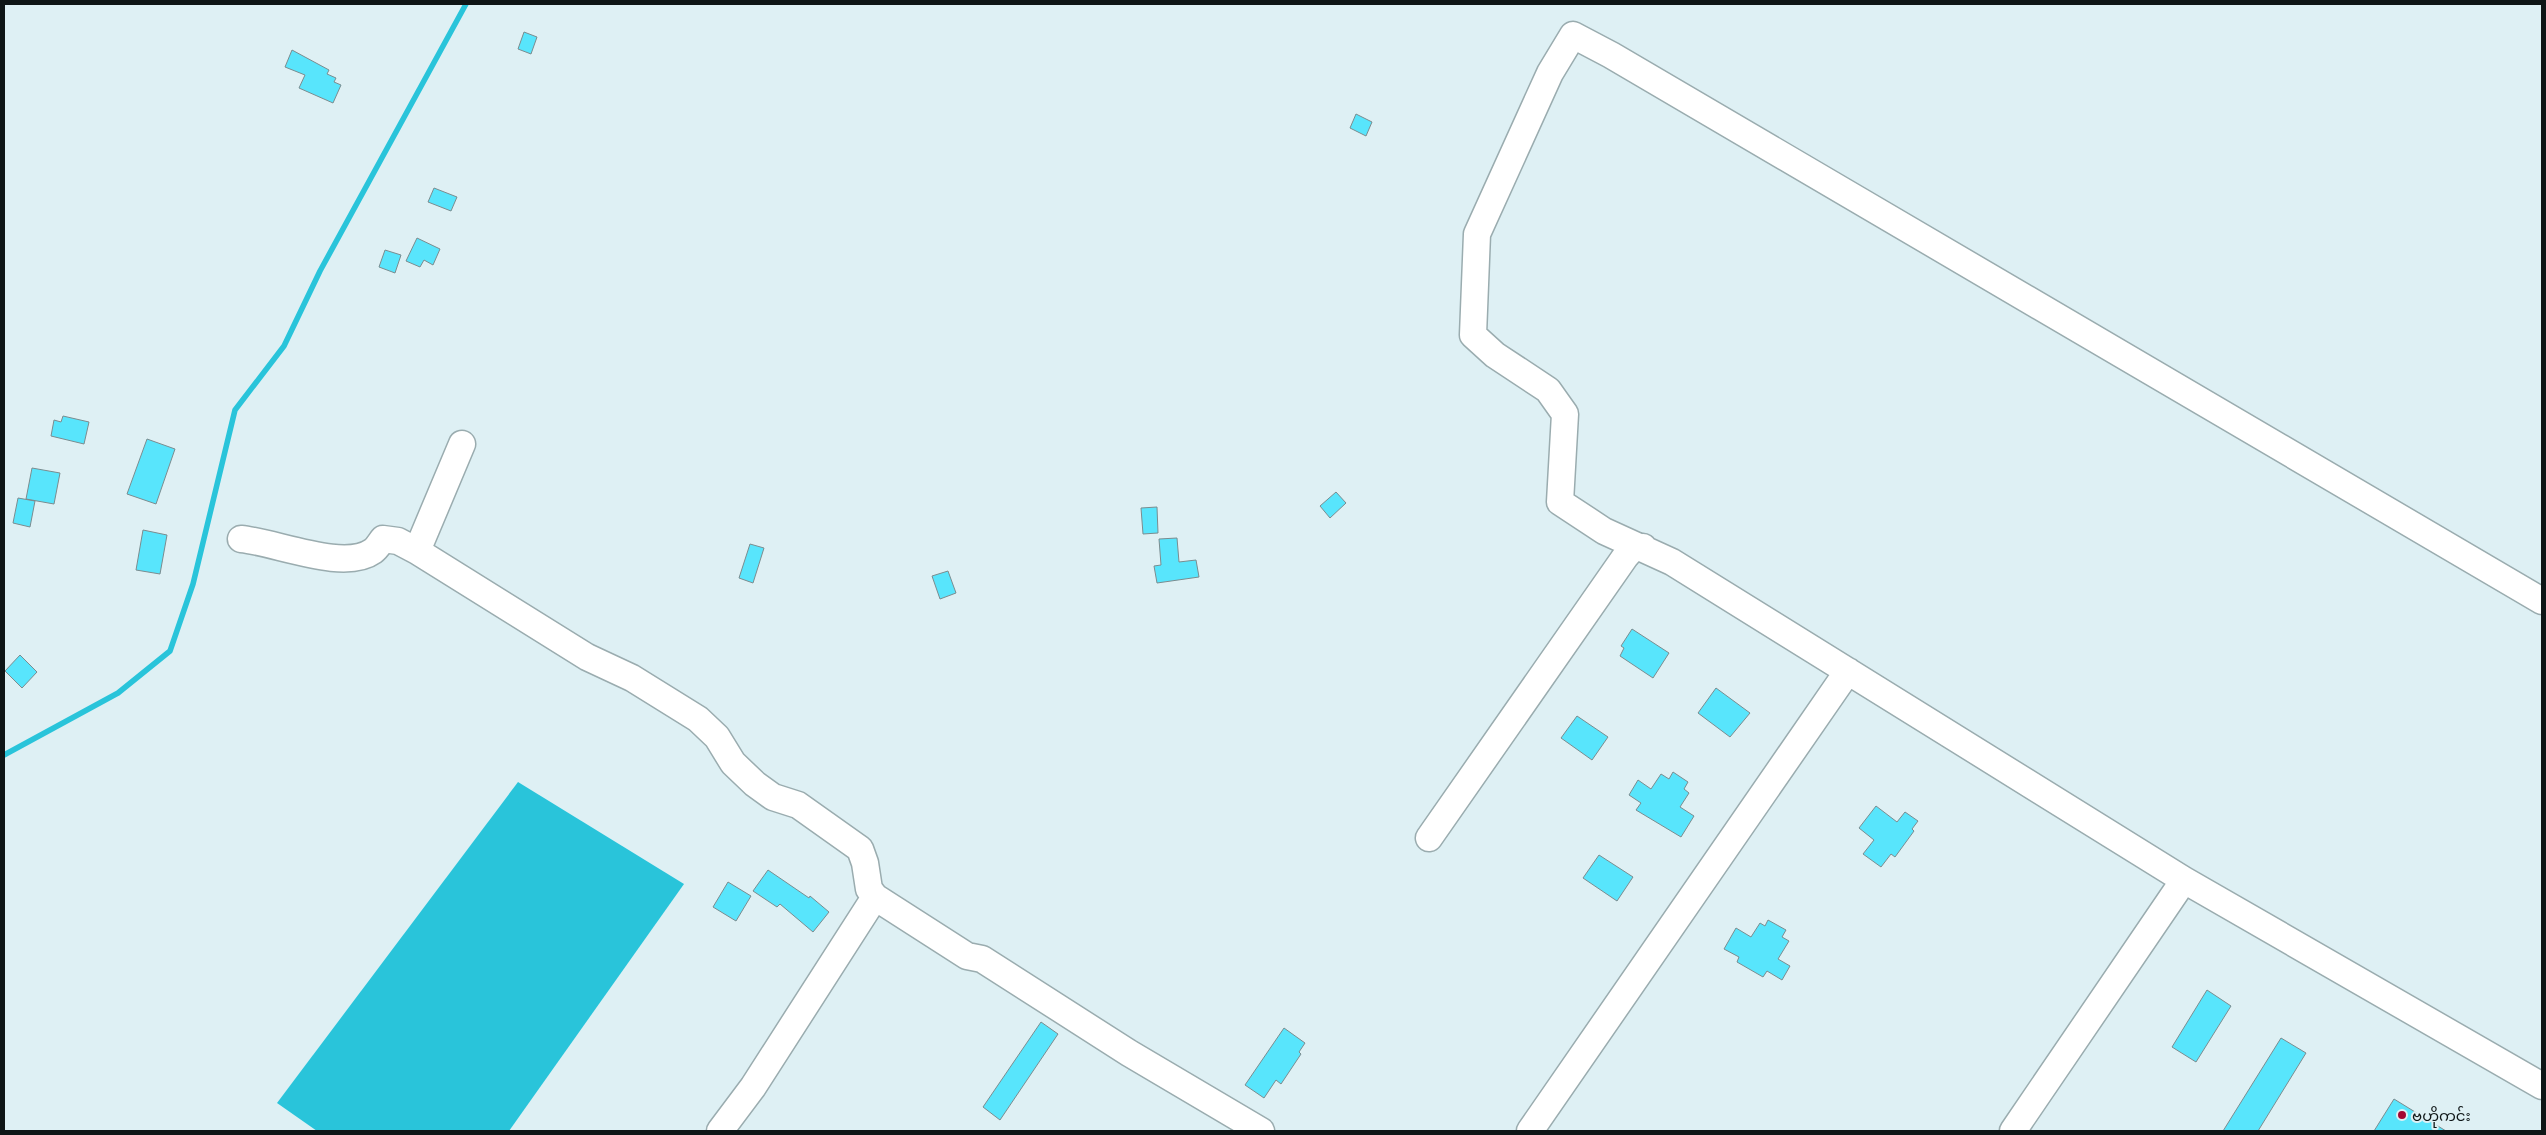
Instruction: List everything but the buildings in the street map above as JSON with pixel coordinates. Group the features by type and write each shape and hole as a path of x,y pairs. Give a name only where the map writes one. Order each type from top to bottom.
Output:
{"street":[{"path":"2542,601 1611,55 1573,35 1550,74 1477,234 1472,335 1495,355 1548,390 1565,414 1560,502 1604,530 1672,562 2184,880 2542,1086"},
{"path":"417,550 459,451"},
{"path":"242,539 259,540 309,554 344,559 372,552 383,539 398,541 417,550 587,656 632,678 698,719 717,737 733,763 755,784 773,798 798,805 860,849 865,864 869,889 876,897 967,956 982,959 1129,1053 1261,1131"},
{"path":"1429,838 1625,558 1632,549 1643,547"},
{"path":"1530,1131 1848,671"},
{"path":"2013,1131 2184,880"},
{"path":"720,1131 753,1087 876,897"}],"water":[{"path":"518,782 684,884 509,1131 317,1131 277,1103"}],"waterway":[{"path":"4,755 118,693 170,651 193,584 235,410 284,346 320,271 466,4"}],"place":[{"name":"ဗဟိုကင်း","path":"2402,1115"}]}
